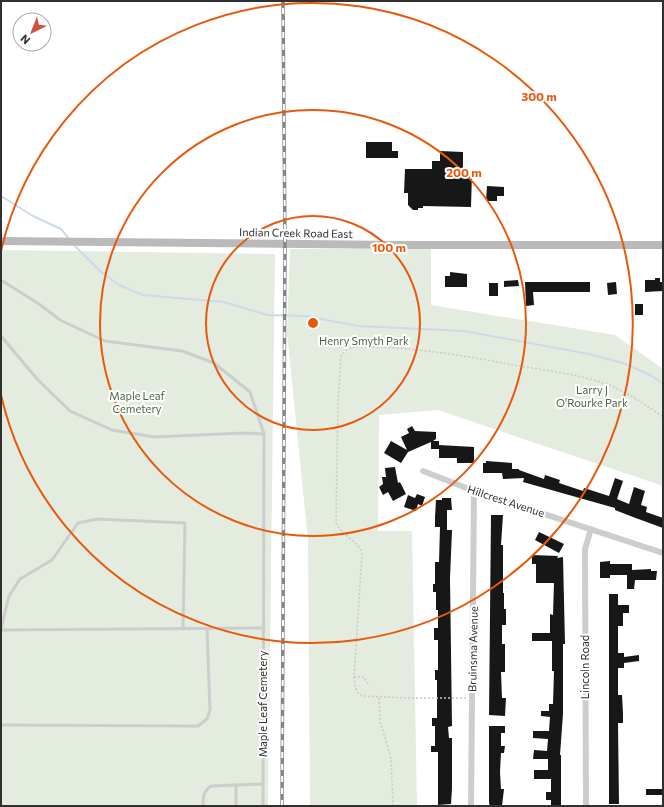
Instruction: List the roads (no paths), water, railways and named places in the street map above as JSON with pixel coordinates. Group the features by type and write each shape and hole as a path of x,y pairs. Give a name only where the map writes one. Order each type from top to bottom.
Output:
{"main road":[{"name":"Indian Creek Road East","path":"1,241 663,246"}],"street":[{"name":"Hillcrest Avenue","path":"423,471 474,491 663,553"},
{"name":"Bruinsma Avenue","path":"471,806 474,491"},
{"name":"Lincoln Road","path":"586,806 585,549 591,529"}],"lane":[{"name":"Maple Leaf Cemetery","path":"1,280 39,304 60,320 105,341 182,351 214,363 250,392 264,434 263,806"},
{"path":"1,336 38,380 70,411 112,430 154,437 244,433 264,434"},
{"path":"183,629 185,523 97,519 78,523 52,560 20,580 9,596 1,630 208,629 264,628"},
{"path":"1,725 198,726 207,719 210,710 208,629"},
{"path":"203,806 203,796 206,790 211,786 263,784"},
{"path":"236,785 236,806"}],"waterway":[{"path":"1,196 33,216 61,229 70,240"},
{"path":"74,245 100,271 119,285 143,295 224,302 267,315 305,316 358,326 464,331 589,354 626,364 652,376 663,384"}],"railway":[{"path":"282,806 285,244 283,1"}],"park label":[{"name":"Henry Smyth Park","path":"364,341"},
{"name":"Larry J O'Rourke Park","path":"592,396"}]}
